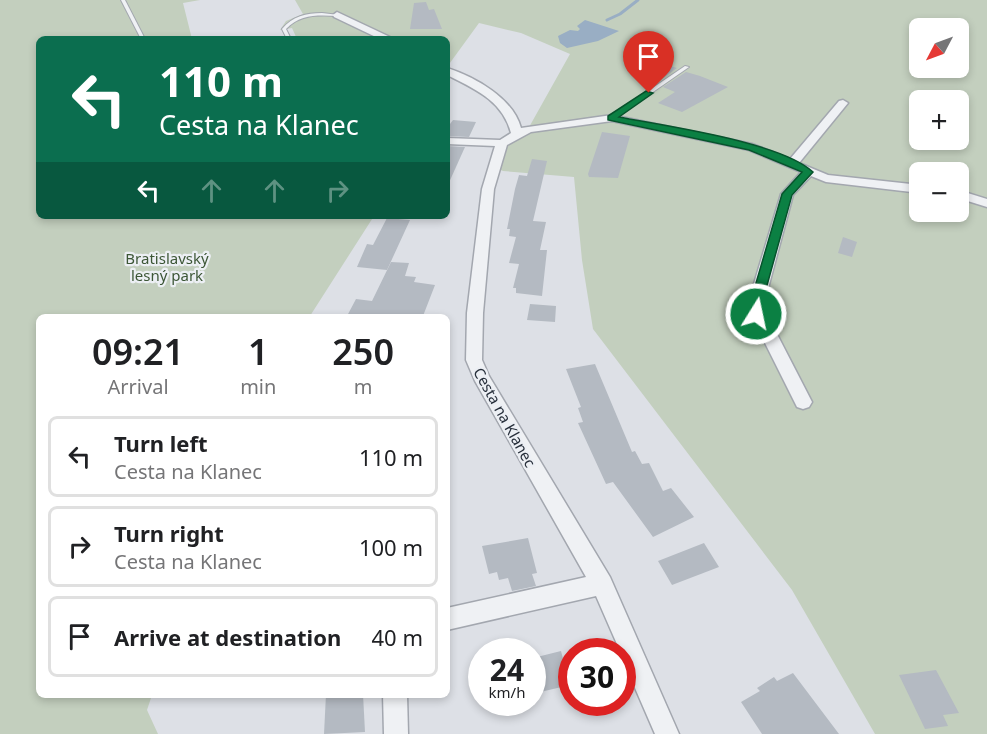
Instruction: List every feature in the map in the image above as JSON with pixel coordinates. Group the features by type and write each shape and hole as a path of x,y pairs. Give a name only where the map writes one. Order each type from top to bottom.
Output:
{"street":[{"path":"337,15 381,36"},
{"path":"450,73 497,100 516,122 510,138"},
{"path":"792,164 843,103"},
{"path":"450,141 510,138 528,129 575,121 612,118 743,145 766,152 808,172 847,182 909,188"},
{"name":"Cesta na Klanec","path":"510,138 488,189 475,313 474,360 481,377 602,584 667,734"},
{"path":"803,402 755,307 787,194 808,172"},
{"path":"969,197 987,203"},
{"path":"450,618 602,584"},
{"path":"395,698 396,734"}],"lane":[{"path":"123,0 141,36"},
{"path":"288,36 284,28 290,21 305,15 337,15"},
{"path":"612,118 687,67"}],"green space":[{"name":"Bratislavský lesný park","path":"0,0 200,0 183,3 191,36 36,36 36,219 372,219 311,314 36,314 36,698 151,698 147,710 158,734 0,734"},
{"path":"295,0 987,0 987,734 875,734 792,590 593,329 582,260 574,177 503,171 494,167 502,143 528,129 570,54 521,33 479,23 450,63 450,36 296,36 292,28 280,30 286,21 303,14"}],"water":[{"path":"585,20 619,31 598,41 567,48 560,43 558,36 570,30 578,31 580,29 577,26"}],"building":[{"path":"426,2 429,10 434,9 442,29 410,29 414,3"},
{"path":"651,60 677,68 655,84 631,75 639,61 646,63"},
{"path":"686,72 728,87 682,112 658,103 675,92 663,87"},
{"path":"453,120 476,122 469,137 450,136 450,124"},
{"path":"602,132 630,136 618,178 589,177"},
{"path":"450,146 465,147 450,180"},
{"path":"532,159 547,161 533,221 546,222 540,250 547,250 542,296 516,293 516,288 513,288 519,264 509,263 516,237 509,236 510,229 507,229 515,189 519,175 527,176"},
{"path":"386,219 410,220 387,270 357,267 367,244 373,245"},
{"path":"843,237 857,242 852,257 838,253"},
{"path":"391,262 409,263 405,276 416,277 414,282 435,285 424,314 348,314 356,299 372,301"},
{"path":"530,304 556,306 555,322 527,320"},
{"path":"595,364 632,452 635,451 642,464 649,463 663,491 671,488 694,517 653,537 613,482 606,484 578,423 583,422 578,408 581,407 566,369"},
{"path":"528,538 537,573 532,574 536,586 512,591 508,578 499,580 497,572 489,574 482,546"},
{"path":"704,543 719,567 672,585 658,561"},
{"path":"558,652 558,688 546,691 546,655"},
{"path":"936,670 959,713 943,715 948,726 925,729 899,675"},
{"path":"793,673 839,734 762,734 741,702 760,691 757,688 774,677 777,681"},
{"path":"326,698 363,698 365,732 324,734"}],"waterway":[{"path":"607,20 620,14 638,0"}],"route":[{"path":"649,93 612,118 752,147 808,172 790,188 787,194 755,307 756,314"}]}
